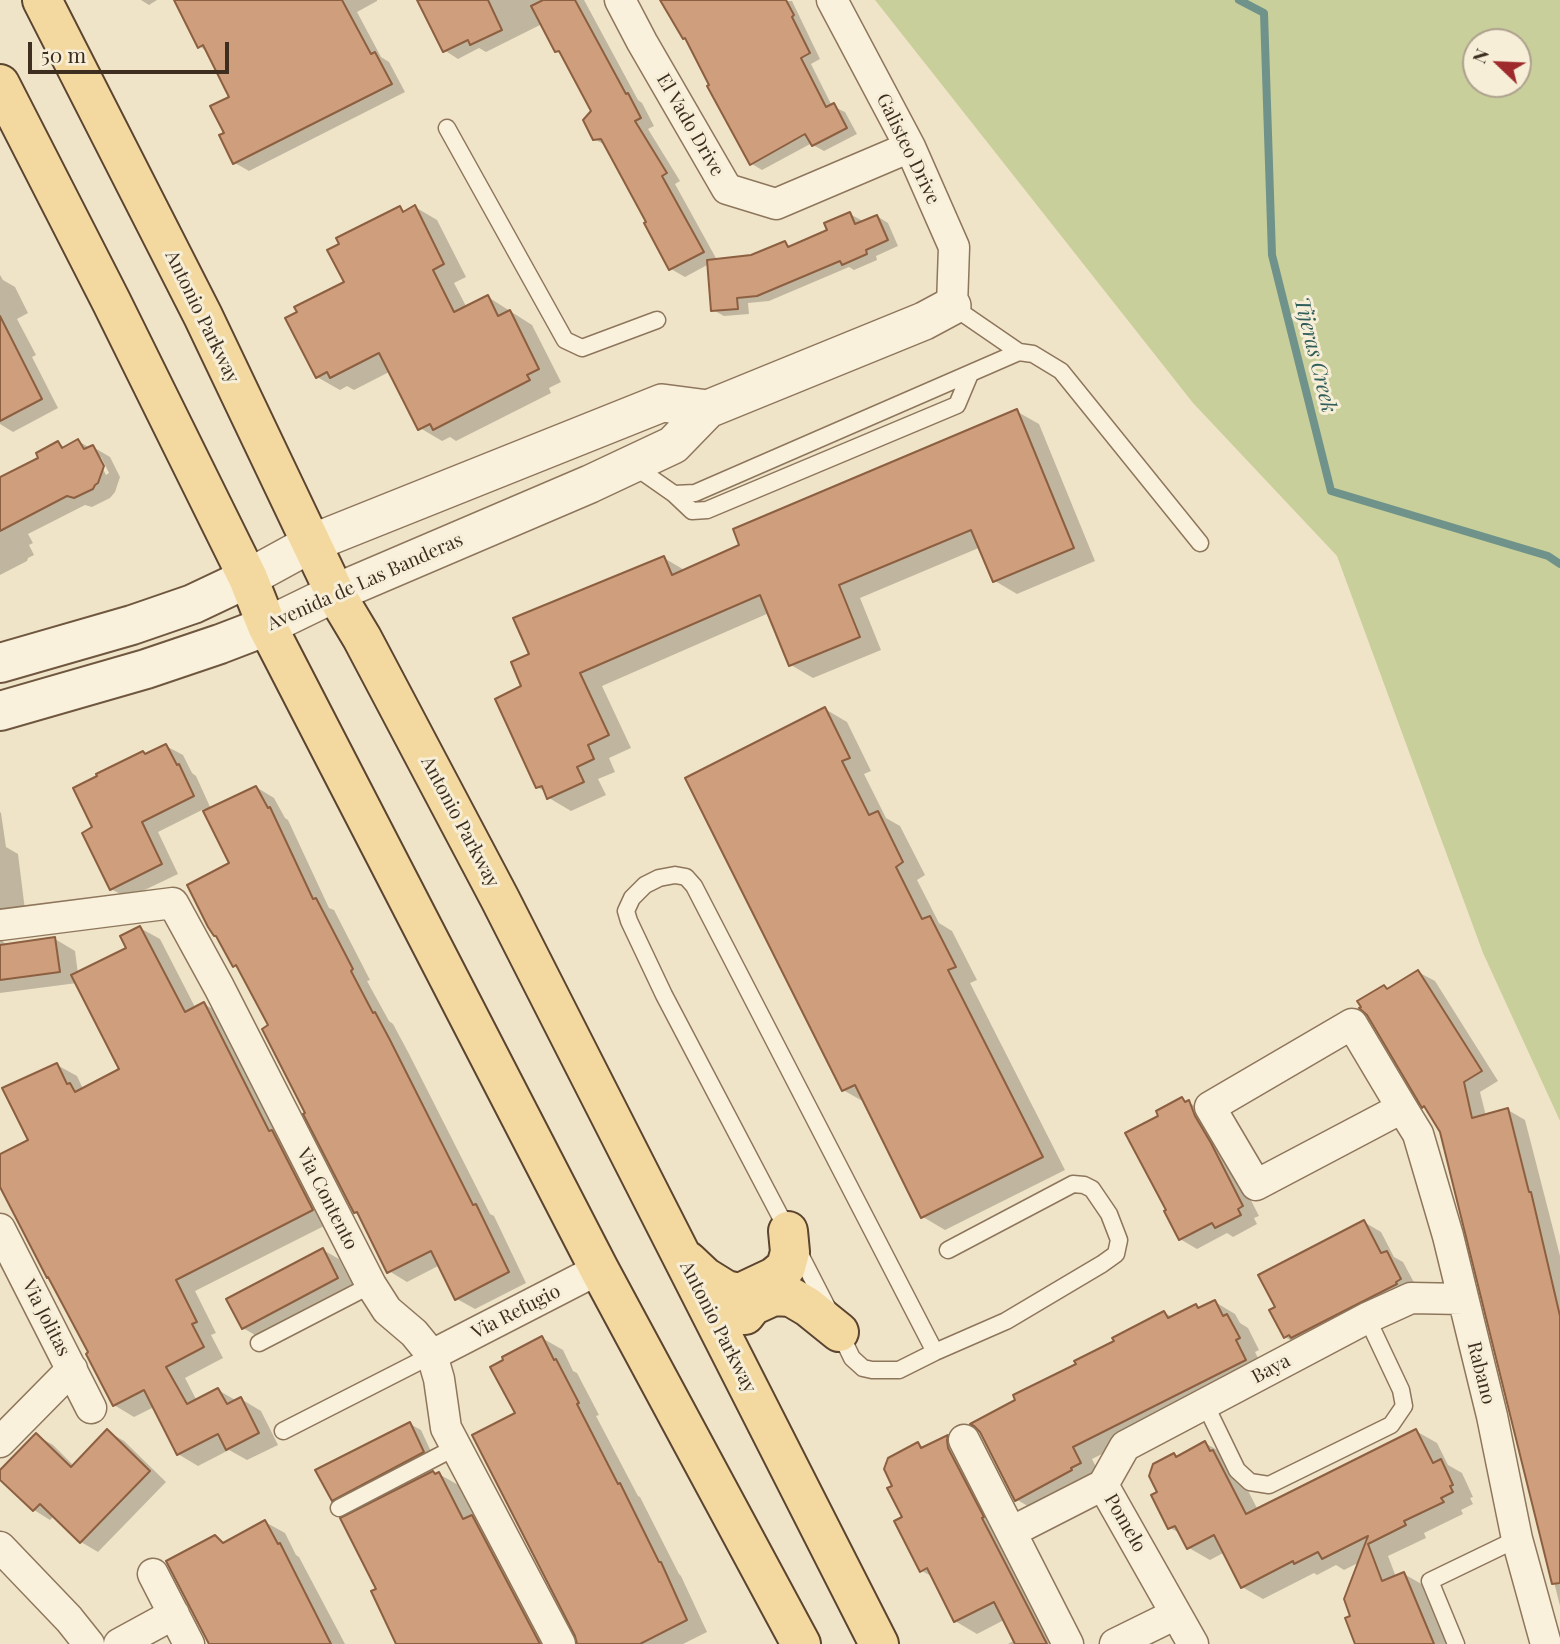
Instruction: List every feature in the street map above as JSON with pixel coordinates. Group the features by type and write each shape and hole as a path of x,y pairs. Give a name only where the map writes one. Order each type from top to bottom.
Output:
{"main road":[{"name":"Antonio Parkway","path":"42,0 203,316 335,593 362,638 500,899 879,1644"},
{"path":"0,84 248,578 267,626 599,1269 801,1644"},
{"name":"Avenida de Las Banderas","path":"0,663 132,625 193,604 248,578"},
{"name":"Avenida de Las Banderas","path":"0,711 146,669 267,626"},
{"path":"680,1252 705,1277 726,1290 740,1293 774,1277 786,1267 790,1251 788,1231"},
{"path":"736,1361 738,1334 745,1315 752,1307 774,1296 791,1297 839,1332"}],"street":[{"name":"El Vado Drive","path":"621,0 642,42 727,189 776,204 909,148"},
{"name":"Galisteo Drive","path":"832,0 909,148 954,247 952,306"},
{"name":"Avenida de Las Banderas","path":"267,626 335,593 673,446 708,408 924,321 952,306"},
{"name":"Avenida de Las Banderas","path":"248,578 312,543 662,404 708,408"},
{"name":"Via Contento","path":"0,925 173,903 371,1284 387,1310 415,1333 432,1355 439,1379 446,1428 559,1644"},
{"name":"Rabano","path":"1402,1108 1256,1185 1210,1107 1352,1024 1418,1134 1448,1236 1492,1416 1517,1539 1546,1644"},
{"name":"Via Jolitas","path":"3,1238 91,1408"},
{"name":"Via Refugio","path":"432,1355 599,1269"},
{"name":"Baya","path":"1103,1485 1125,1446 1367,1318 1411,1298 1463,1299"},
{"name":"Via Jolitas","path":"2,1432 72,1369"},
{"path":"964,1440 1068,1644"},
{"name":"Pomelo","path":"1011,1532 1103,1485 1193,1644"},
{"path":"0,1548 69,1619 89,1644"},
{"path":"153,1574 189,1644"},
{"path":"119,1644 174,1614"},
{"path":"1115,1644 1177,1614"}],"lane":[{"path":"447,128 565,340 582,348 657,320"},
{"path":"952,306 1019,352 1033,354 1061,371 1200,543"},
{"path":"674,495 695,493 1019,352"},
{"path":"633,465 692,511 707,510 957,404 970,374"},
{"path":"935,1352 694,886 687,877 675,875 659,878 645,885 632,898 626,911 629,921 664,995 852,1358 863,1368 899,1370 1006,1321 1116,1254 1119,1240 1109,1214 1092,1189 1073,1184 948,1250"},
{"path":"258,1343 371,1284"},
{"path":"1205,1404 1237,1469 1250,1482 1269,1485 1391,1425 1404,1406 1401,1390 1367,1318"},
{"path":"284,1431 432,1355"},
{"path":"339,1508 456,1447"},
{"path":"1456,1644 1430,1581 1517,1539"}],"green space":[{"path":"875,0 1560,0 1560,1121 1483,953 1337,556 1193,403"}],"building":[{"path":"174,0 342,0 371,54 375,52 392,84 233,164 219,135 224,133 210,106 229,97 203,45 198,48"},
{"path":"417,0 488,0 502,30 470,45 468,40 443,52"},
{"path":"543,0 575,0 641,118 635,121 667,173 662,176 704,252 669,270 601,139 593,140 583,120 591,111 531,6"},
{"path":"660,0 786,0 810,53 801,58 826,107 834,103 847,128 812,146 805,134 750,165 707,86 709,85 685,38 683,39"},
{"path":"415,205 444,264 433,270 454,312 488,295 498,316 510,310 539,369 527,375 530,380 433,430 430,424 418,430 379,353 330,378 327,372 316,378 285,318 297,312 294,307 344,282 327,250 339,244 336,238 400,206 403,212"},
{"path":"850,212 855,224 877,215 888,240 866,250 867,254 842,265 840,261 757,296 737,298 738,309 711,311 707,260 751,255 785,241 788,247 827,230 824,223"},
{"path":"0,316 42,399 0,421"},
{"path":"1017,409 1074,548 993,582 971,530 839,585 860,637 789,666 760,595 580,673 609,735 588,745 594,759 577,767 584,782 547,799 542,786 536,788 495,699 521,686 511,662 529,654 513,618 664,556 672,575 739,545 733,529"},
{"path":"78,439 84,449 93,445 104,466 93,489 74,498 67,496 0,531 0,477 38,458 36,453 58,441 62,448"},
{"path":"825,707 850,758 842,761 869,815 878,811 903,862 896,867 922,919 930,916 956,967 948,970 1043,1157 921,1218 855,1085 842,1091 685,778"},
{"path":"166,744 194,796 142,822 162,864 110,890 82,833 92,827 73,788 143,751 145,754"},
{"path":"256,786 268,808 270,807 313,899 316,898 353,969 351,971 390,1040 509,1272 455,1300 431,1251 387,1273 303,1114 305,1113 262,1029 268,1025 236,965 233,967 208,927 187,885 229,863 203,811"},
{"path":"140,926 185,1012 204,1002 269,1131 272,1130 313,1210 176,1280 197,1322 192,1324 204,1347 166,1367 187,1404 218,1388 227,1404 241,1397 259,1433 226,1450 218,1434 177,1455 144,1390 113,1406 86,1354 88,1352 0,1187 0,1154 28,1140 2,1088 57,1063 67,1084 70,1083 75,1092 119,1069 71,975 126,948 120,936"},
{"path":"55,937 60,972 0,980 0,945"},
{"path":"1418,970 1482,1071 1464,1082 1472,1118 1508,1108 1560,1316 1560,1583 1552,1584 1440,1132 1424,1106 1422,1108 1357,1001 1384,985 1387,989"},
{"path":"1182,1097 1185,1102 1189,1100 1243,1206 1238,1209 1241,1215 1215,1228 1212,1223 1179,1240 1125,1133 1158,1116 1156,1111"},
{"path":"1364,1220 1381,1253 1387,1251 1401,1279 1397,1284 1291,1338 1289,1335 1284,1338 1269,1310 1275,1307 1258,1275"},
{"path":"323,1248 338,1278 242,1329 226,1299"},
{"path":"1215,1300 1223,1316 1227,1314 1240,1338 1236,1340 1246,1360 1073,1447 1081,1463 1015,1501 980,1432 970,1424 1015,1400 1013,1395 1076,1364 1074,1361 1114,1341 1112,1338 1164,1311 1168,1318 1196,1304 1198,1308"},
{"path":"542,1336 661,1562 687,1620 640,1644 577,1644 472,1435 515,1413 490,1367 503,1360 502,1357"},
{"path":"410,1422 424,1452 332,1501 315,1470"},
{"path":"107,1429 150,1471 80,1543 40,1504 33,1511 0,1480 0,1470 36,1433 71,1467"},
{"path":"1416,1429 1433,1463 1441,1459 1453,1485 1450,1486 1453,1492 1441,1498 1444,1502 1404,1521 1406,1525 1368,1544 1382,1581 1404,1572 1434,1644 1355,1644 1345,1618 1350,1616 1344,1599 1368,1536 1322,1559 1318,1552 1294,1564 1293,1561 1241,1588 1214,1535 1187,1549 1175,1526 1168,1529 1151,1495 1157,1492 1149,1476 1153,1464 1174,1453 1176,1457 1205,1441 1210,1451 1213,1450 1246,1514"},
{"path":"948,1435 948,1448 1047,1644 1015,1644 994,1602 954,1622 927,1568 920,1572 894,1521 902,1517 887,1488 892,1486 884,1469 888,1458 918,1442 921,1448"},
{"path":"433,1471 435,1474 439,1472 463,1519 472,1515 540,1644 396,1644 371,1591 376,1589 340,1518"},
{"path":"265,1520 278,1544 280,1543 331,1644 209,1644 166,1561 215,1535 223,1543"}],"waterway":[{"name":"Tijeras Creek","path":"1239,0 1264,13 1272,255 1331,491 1548,556 1560,564"}]}
